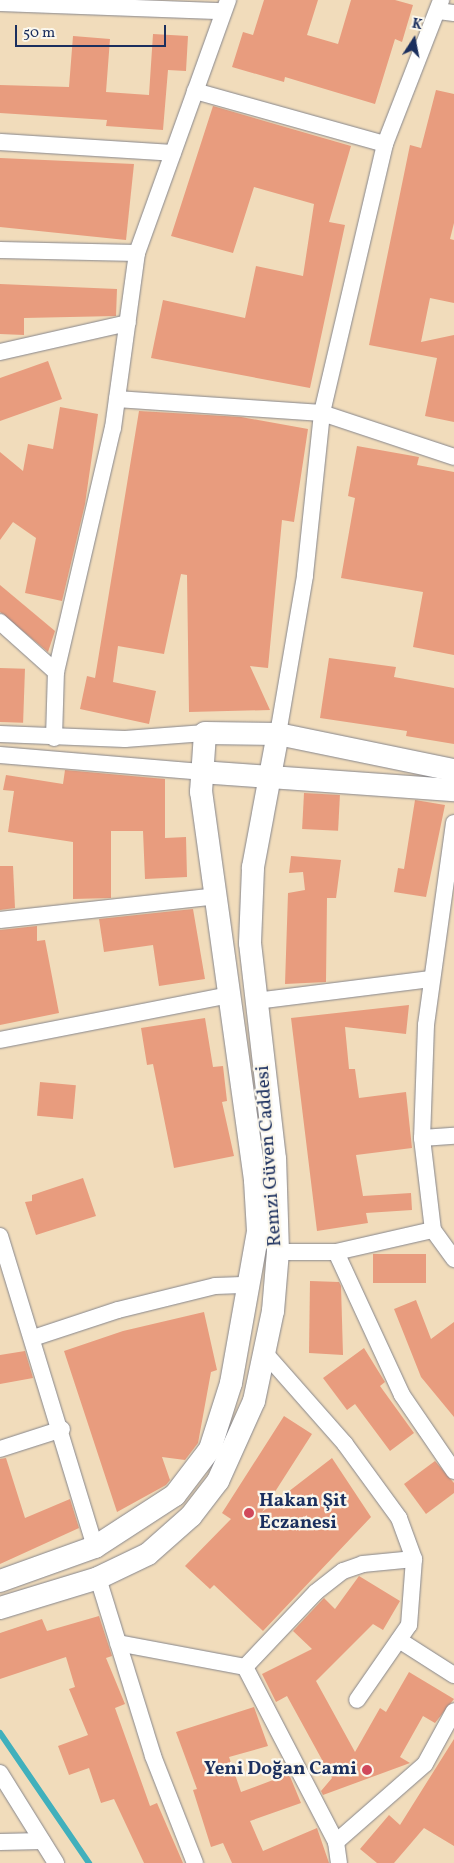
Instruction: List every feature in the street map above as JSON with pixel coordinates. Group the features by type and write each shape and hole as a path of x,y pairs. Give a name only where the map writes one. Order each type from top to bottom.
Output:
{"main road":[{"path":"205,732 278,734 454,770"},
{"name":"Remzi Güven Caddesi","path":"0,1582 95,1547 175,1495 210,1449 231,1383 258,1231 256,1180 229,995 201,772 205,732"},
{"name":"Remzi Güven Caddesi","path":"0,1608 98,1578 148,1554 191,1516 218,1481 254,1401 264,1352 278,1252 275,1159 250,943 253,867 272,775 278,734"},
{"path":"201,772 272,775 454,790"}],"street":[{"path":"0,3 225,5 137,253 117,399 56,672 54,738"},
{"path":"278,734 305,576 322,413 385,144 445,8"},
{"path":"194,91 385,144"},
{"path":"0,142 172,153"},
{"path":"0,250 137,253"},
{"path":"0,352 128,323"},
{"path":"117,399 322,413 454,457"},
{"path":"0,622 56,672"},
{"path":"0,734 54,738 125,739 205,732"},
{"path":"0,756 201,772"},
{"path":"454,823 431,979 422,1138 433,1230 454,1259"},
{"path":"0,920 216,896"},
{"path":"256,1001 431,979"},
{"path":"0,1040 229,995"},
{"path":"422,1138 454,1136"},
{"path":"278,1252 336,1252 433,1230"},
{"path":"0,1236 62,1429 95,1547"},
{"path":"336,1252 402,1395 454,1471"},
{"path":"33,1338 126,1308 215,1286 249,1285"},
{"path":"264,1352 345,1444 399,1518 414,1559 409,1625 357,1700"},
{"path":"0,1449 62,1429"},
{"path":"245,1666 316,1592 343,1571 363,1564 414,1559"},
{"path":"98,1578 153,1756 195,1863"},
{"path":"398,1640 454,1675"},
{"path":"118,1643 245,1666"},
{"path":"245,1666 336,1842 339,1863"},
{"path":"336,1842 425,1764 454,1711"},
{"path":"0,1773 56,1863"},
{"path":"0,1842 42,1841"}],"building":[{"path":"264,0 318,0 307,35 338,44 351,0 395,0 413,5 402,42 395,39 375,104 285,77 284,82 232,67 243,32 253,35"},
{"path":"153,34 188,36 186,71 168,70 163,130 106,126 107,120 0,113 0,85 69,87 73,36 110,39 106,92 149,95"},
{"path":"436,90 454,94 454,223 450,239 454,240 454,303 430,298 421,342 454,335 454,422 425,416 437,358 369,345 410,145 421,148"},
{"path":"213,106 351,146 329,222 345,225 310,388 151,358 163,300 245,318 256,266 303,276 314,204 254,187 233,253 171,236"},
{"path":"0,158 134,164 126,240 0,227"},
{"path":"0,284 117,289 116,316 24,318 24,335 0,334"},
{"path":"48,361 62,399 0,421 0,378"},
{"path":"60,407 98,414 85,504 62,601 25,593 36,538 13,522 0,540 0,452 23,471 28,444 53,449"},
{"path":"139,411 241,417 308,429 294,522 282,520 268,668 250,666 270,710 189,712 187,575 181,574 164,654 118,646 113,682 156,691 149,724 80,709 87,676 95,678"},
{"path":"357,446 419,457 417,465 454,472 454,655 413,647 423,592 341,578 355,498 348,496"},
{"path":"0,585 55,631 48,652 0,612"},
{"path":"329,658 396,667 394,677 454,688 454,744 406,736 407,731 320,718"},
{"path":"0,668 25,669 23,723 0,722"},
{"path":"65,770 165,779 165,838 186,837 187,877 145,879 143,831 111,831 111,898 73,899 73,842 8,832 14,791 3,790 6,775 63,784"},
{"path":"304,793 340,795 338,831 302,829"},
{"path":"415,800 445,805 426,897 394,892 398,868 404,869"},
{"path":"291,856 341,860 336,898 327,898 326,982 285,984 288,893 305,890 303,872 289,873"},
{"path":"0,866 13,866 15,908 0,910"},
{"path":"193,909 205,979 159,986 153,945 104,952 99,919"},
{"path":"37,926 37,941 45,940 59,1013 0,1025 0,930"},
{"path":"409,1005 406,1034 345,1027 349,1069 355,1069 359,1098 406,1092 412,1148 356,1155 363,1196 411,1193 412,1210 366,1213 368,1223 317,1231 291,1018"},
{"path":"205,1018 213,1067 223,1066 227,1101 222,1102 234,1156 174,1168 153,1064 147,1065 141,1028"},
{"path":"40,1082 76,1085 73,1119 37,1116"},
{"path":"83,1178 96,1216 36,1235 25,1202 32,1201 32,1195"},
{"path":"373,1254 426,1254 426,1283 373,1283"},
{"path":"310,1281 339,1282 341,1286 343,1355 309,1353"},
{"path":"416,1300 431,1339 454,1322 454,1417 421,1377 394,1309"},
{"path":"204,1312 217,1370 211,1372 198,1443 185,1460 162,1457 170,1480 166,1485 117,1512 64,1351 123,1331"},
{"path":"364,1348 385,1382 380,1386 414,1433 390,1451 355,1404 347,1410 323,1378"},
{"path":"25,1351 33,1378 0,1384 0,1355"},
{"path":"284,1416 312,1434 262,1512 332,1458 371,1517 263,1631 214,1585 210,1589 185,1566 231,1519 222,1513"},
{"path":"6,1458 25,1518 70,1499 79,1528 0,1564 0,1459"},
{"path":"435,1461 454,1483 454,1493 426,1514 404,1484"},
{"path":"359,1576 400,1601 383,1630 373,1624 316,1681 355,1752 380,1708 386,1712 409,1672 454,1699 435,1723 423,1716 400,1757 410,1763 323,1795 321,1791 332,1778 287,1696 276,1702 262,1674 312,1649 293,1631 324,1598 335,1609"},
{"path":"99,1616 112,1656 106,1658 125,1704 115,1708 150,1806 157,1803 183,1863 144,1863 114,1799 101,1803 89,1768 69,1775 58,1746 88,1735 69,1689 75,1687 66,1657 0,1679 0,1633 42,1619 47,1631"},
{"path":"254,1707 268,1746 229,1757 241,1792 289,1774 301,1803 250,1821 263,1851 317,1828 329,1863 232,1863 223,1843 211,1847 193,1790 197,1789 176,1732"},
{"path":"454,1739 454,1846 424,1828 394,1863 377,1863 360,1849 389,1815 400,1825"}],"waterway":[{"path":"0,1733 89,1863"}],"place":[{"name":"Hakan Şit Eczanesi","path":"249,1513"},
{"name":"Yeni Doğan Cami","path":"367,1770"}]}
